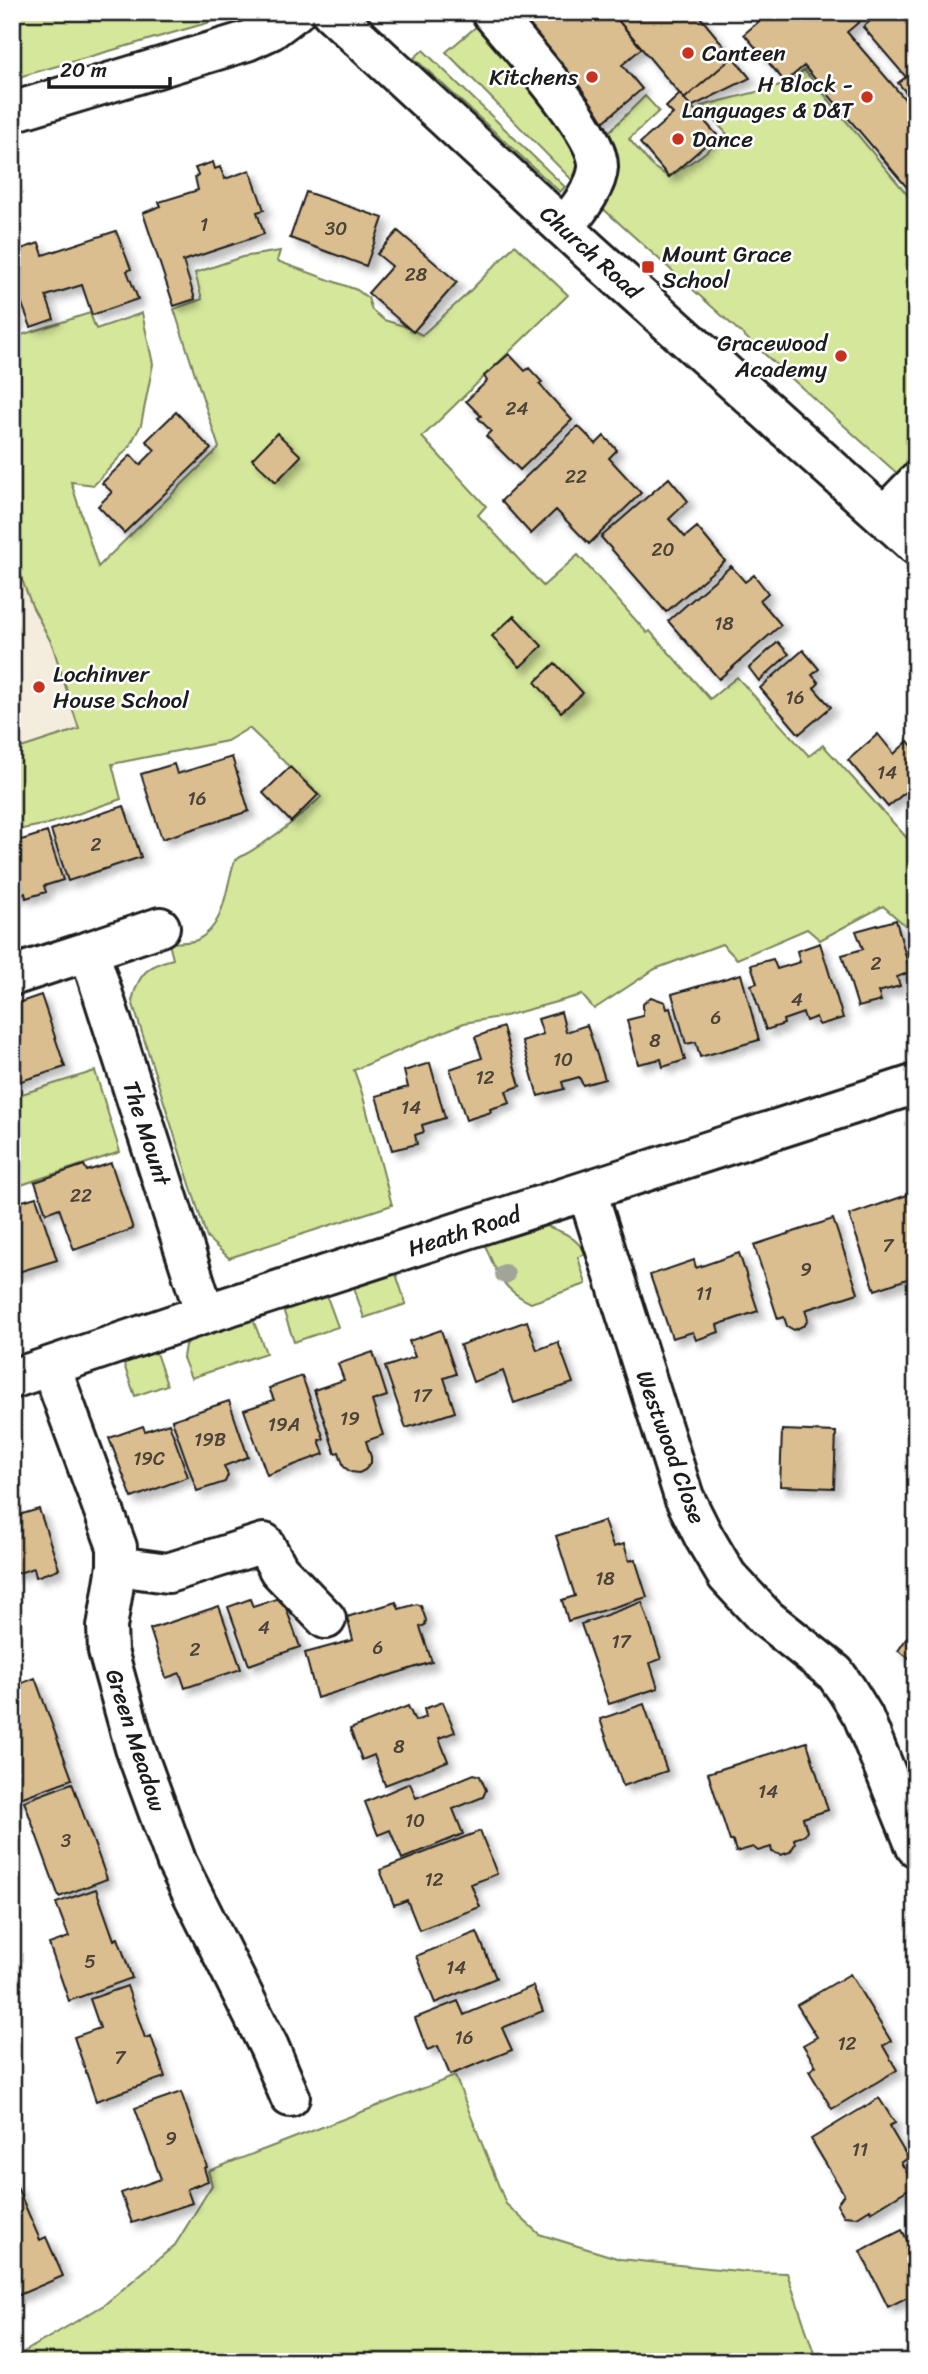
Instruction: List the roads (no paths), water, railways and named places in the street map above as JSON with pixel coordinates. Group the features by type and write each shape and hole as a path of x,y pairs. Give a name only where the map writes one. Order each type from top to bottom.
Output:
{"street":[{"path":"12,112 247,41 271,30 295,12"},
{"name":"Church Road","path":"331,12 564,228 916,545"},
{"path":"491,12 557,92 592,142 598,167 590,192 564,228"},
{"path":"884,516 916,482"},
{"path":"12,976 160,927"},
{"name":"The Mount","path":"89,951 205,1314"},
{"name":"Heath Road","path":"12,1379 916,1084"},
{"name":"Westwood Close","path":"587,1191 684,1497 704,1537 727,1576 758,1609 835,1673 848,1690 863,1716 916,1847"},
{"name":"Green Meadow","path":"51,1367 117,1548 117,1566 107,1627 108,1651 135,1748 177,1863 269,2047 290,2097"},
{"path":"117,1566 168,1573 264,1543 279,1570 326,1619"}],"place":[{"name":"Canteen","path":"688,53"},
{"name":"Kitchens","path":"592,77"},
{"name":"H Block - Languages & D&T","path":"867,97"},
{"name":"Dance","path":"678,139"},
{"name":"Mount Grace School","path":"648,267"},
{"name":"Gracewood Academy","path":"841,356"},
{"name":"Lochinver House School","path":"39,687"}]}
